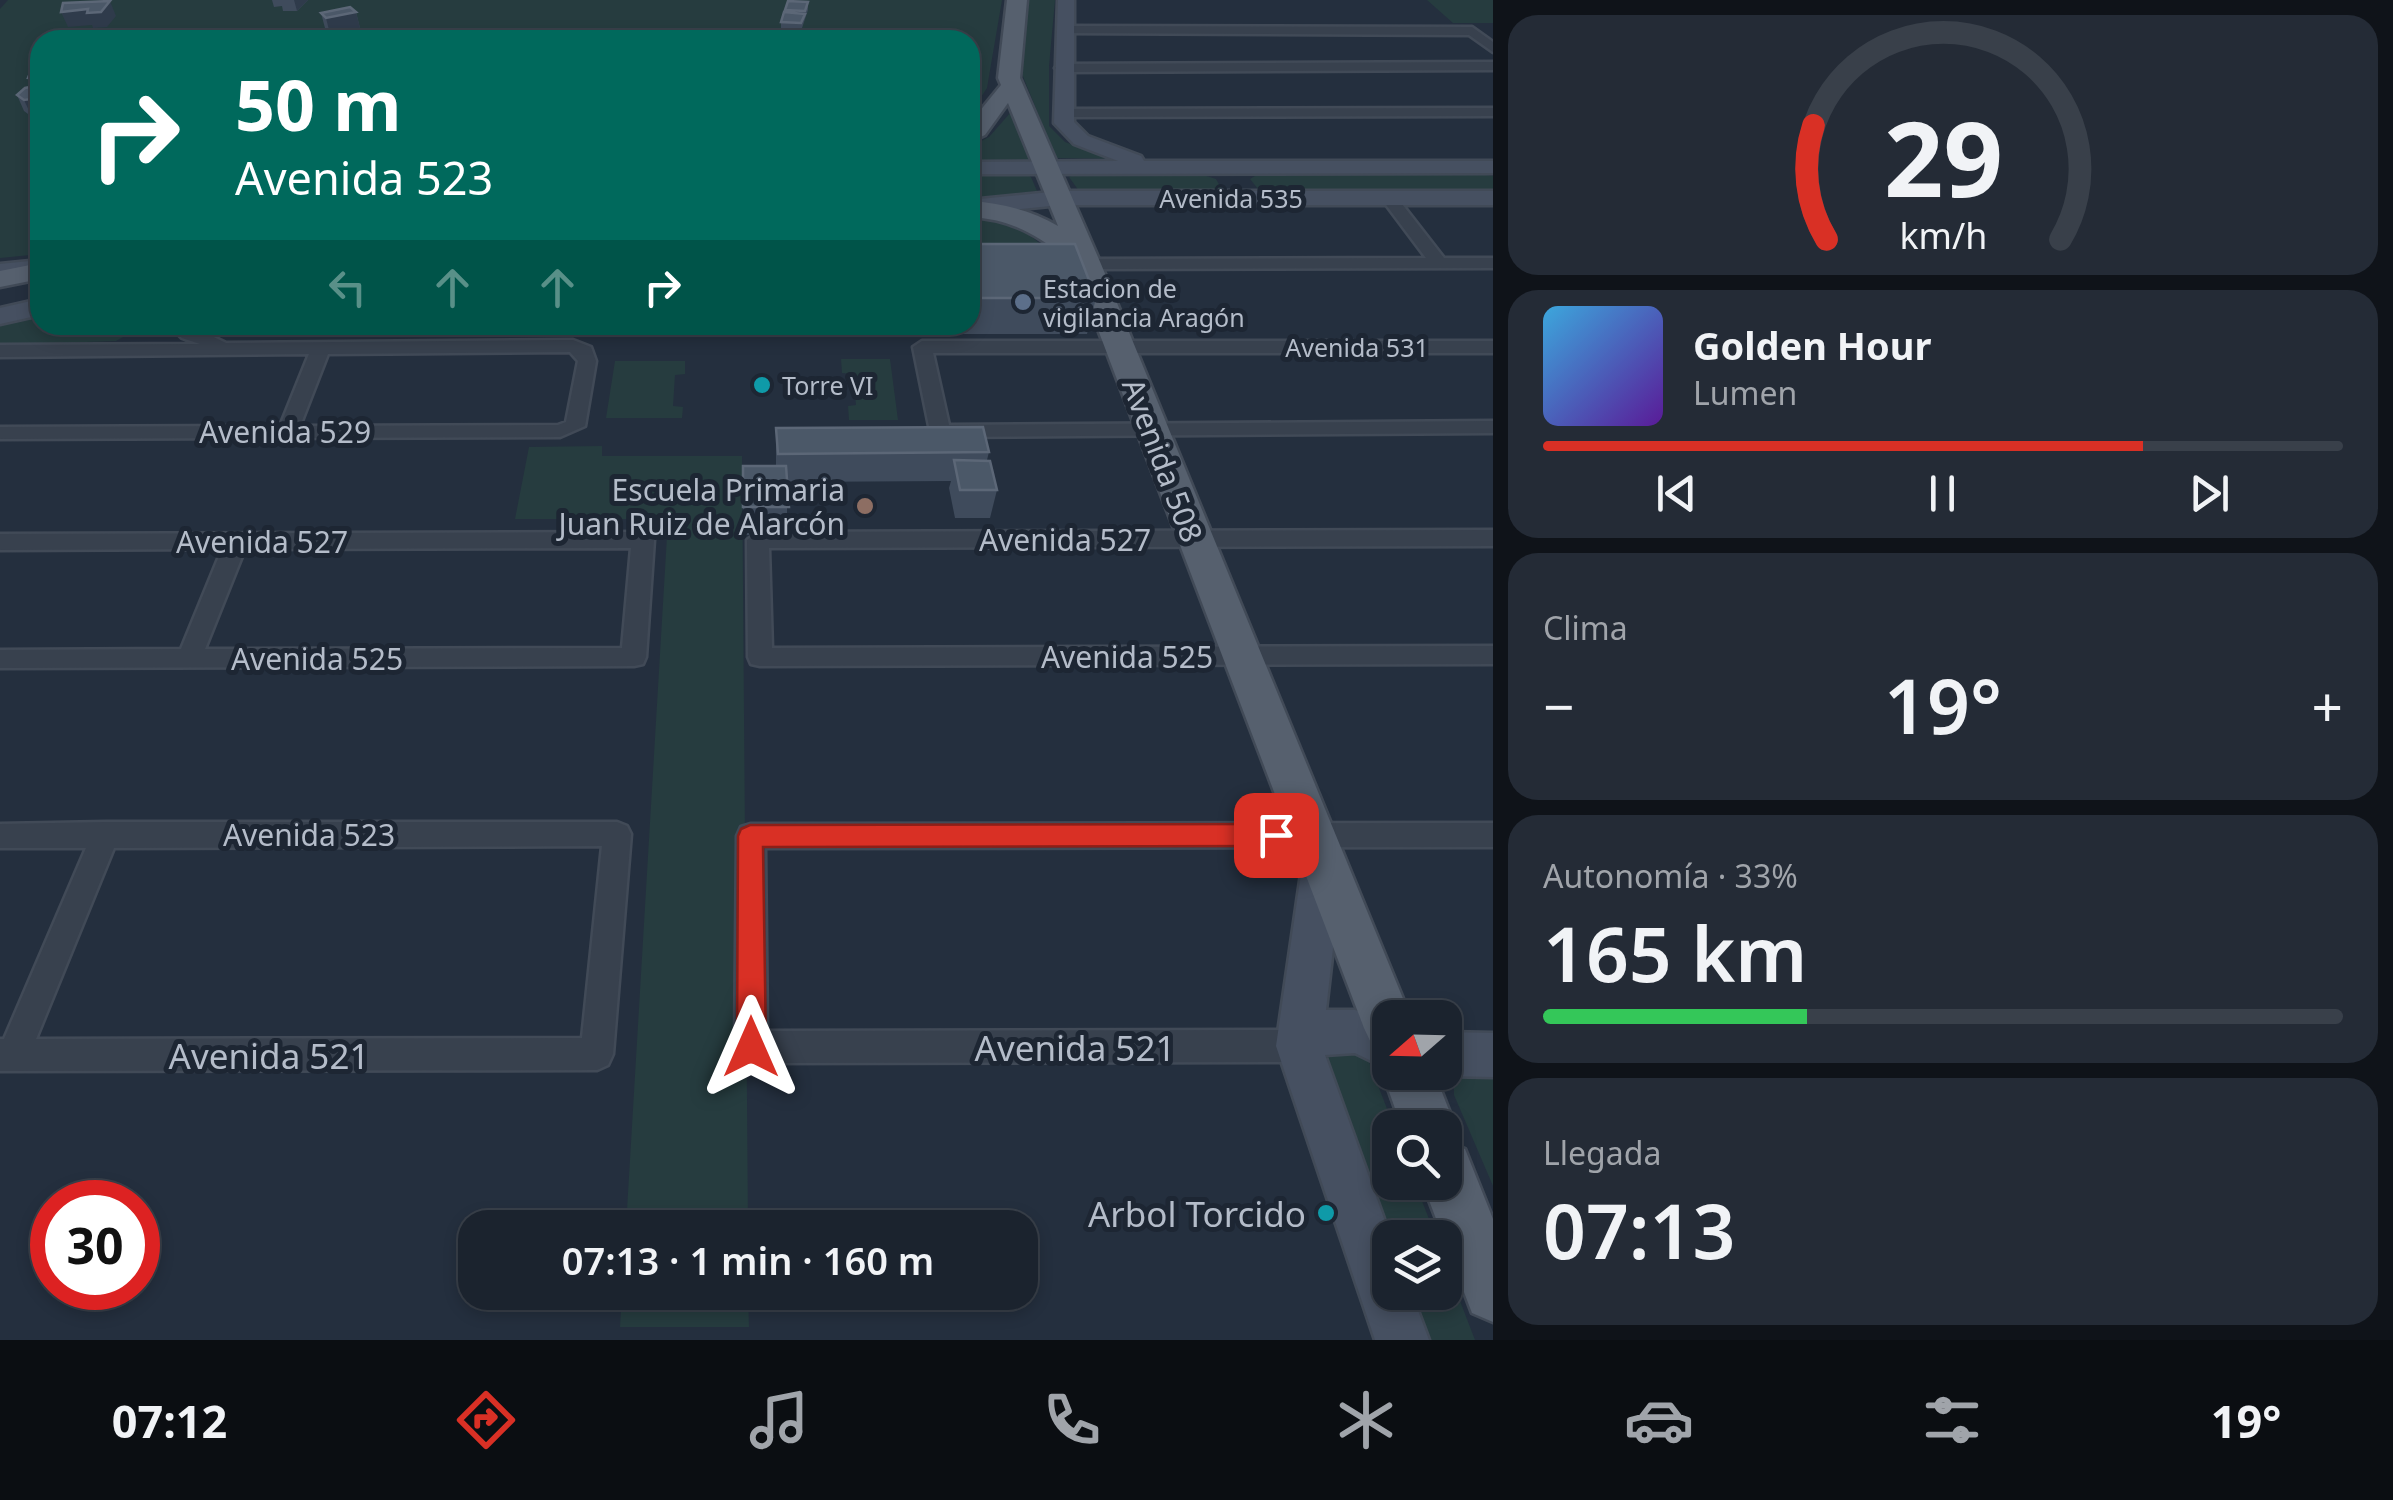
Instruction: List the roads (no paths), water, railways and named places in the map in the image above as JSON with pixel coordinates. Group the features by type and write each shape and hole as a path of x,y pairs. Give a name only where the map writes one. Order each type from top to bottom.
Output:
{"main road":[{"name":"Avenida 508","path":"1017,0 1009,78 1088,264 1379,1000"},
{"path":"980,127 1004,93 1014,87"},
{"path":"980,209 1003,212 1046,228 1088,264"},
{"path":"0,279 30,272"},
{"path":"1457,1200 1493,1292"}],"street":[{"path":"1066,0 1063,113 1070,132 1081,140 1164,168"},
{"path":"1065,30 1472,30 1493,48"},
{"path":"1254,30 1264,42"},
{"path":"1274,54 1284,66"},
{"path":"1062,68 1493,66"},
{"path":"1063,113 1493,112"},
{"name":"Avenida 535","path":"980,205 1054,183 1164,168 1493,167"},
{"path":"1220,168 1241,198"},
{"name":"Avenida 535","path":"980,170 1054,183 1241,198 1493,198"},
{"path":"1389,198 1439,263"},
{"path":"1088,264 1493,263"},
{"path":"0,271 30,270"},
{"path":"0,316 30,309"},
{"path":"100,350 144,335"},
{"path":"195,335 242,348"},
{"path":"0,351 321,347 288,430"},
{"name":"Avenida 529","path":"0,433 569,430 578,419 587,361 579,347 321,347"},
{"name":"Avenida 531","path":"1152,429 940,431 922,347 1493,347"},
{"path":"1152,429 1493,427"},
{"name":"Avenida 527","path":"760,657 758,540 1493,538"},
{"name":"Avenida 527","path":"0,542 643,540 634,658"},
{"path":"189,659 237,541"},
{"name":"Avenida 525","path":"760,657 1493,655"},
{"name":"Avenida 525","path":"0,659 634,658"},
{"path":"6,1055 106,834"},
{"name":"Avenida 523","path":"0,836 617,834 597,1054"},
{"path":"1318,847 1493,835"},
{"name":"Avenida 521","path":"1318,847 750,836 751,1047 1298,1046 1318,1033 1340,1028 1372,1038"},
{"name":"Avenida 508","path":"1318,847 1298,1046 1402,1340"},
{"name":"Avenida 521","path":"6,1055 597,1054"},
{"path":"1462,1054 1493,1054"}],"place":[{"name":"Estacion de vigilancia Aragón","path":"1023,302"},
{"name":"Torre VI","path":"762,385"},
{"name":"Escuela Primaria Juan Ruiz de Alarcón","path":"865,506"},
{"name":"Arbol Torcido","path":"1326,1213"}]}
